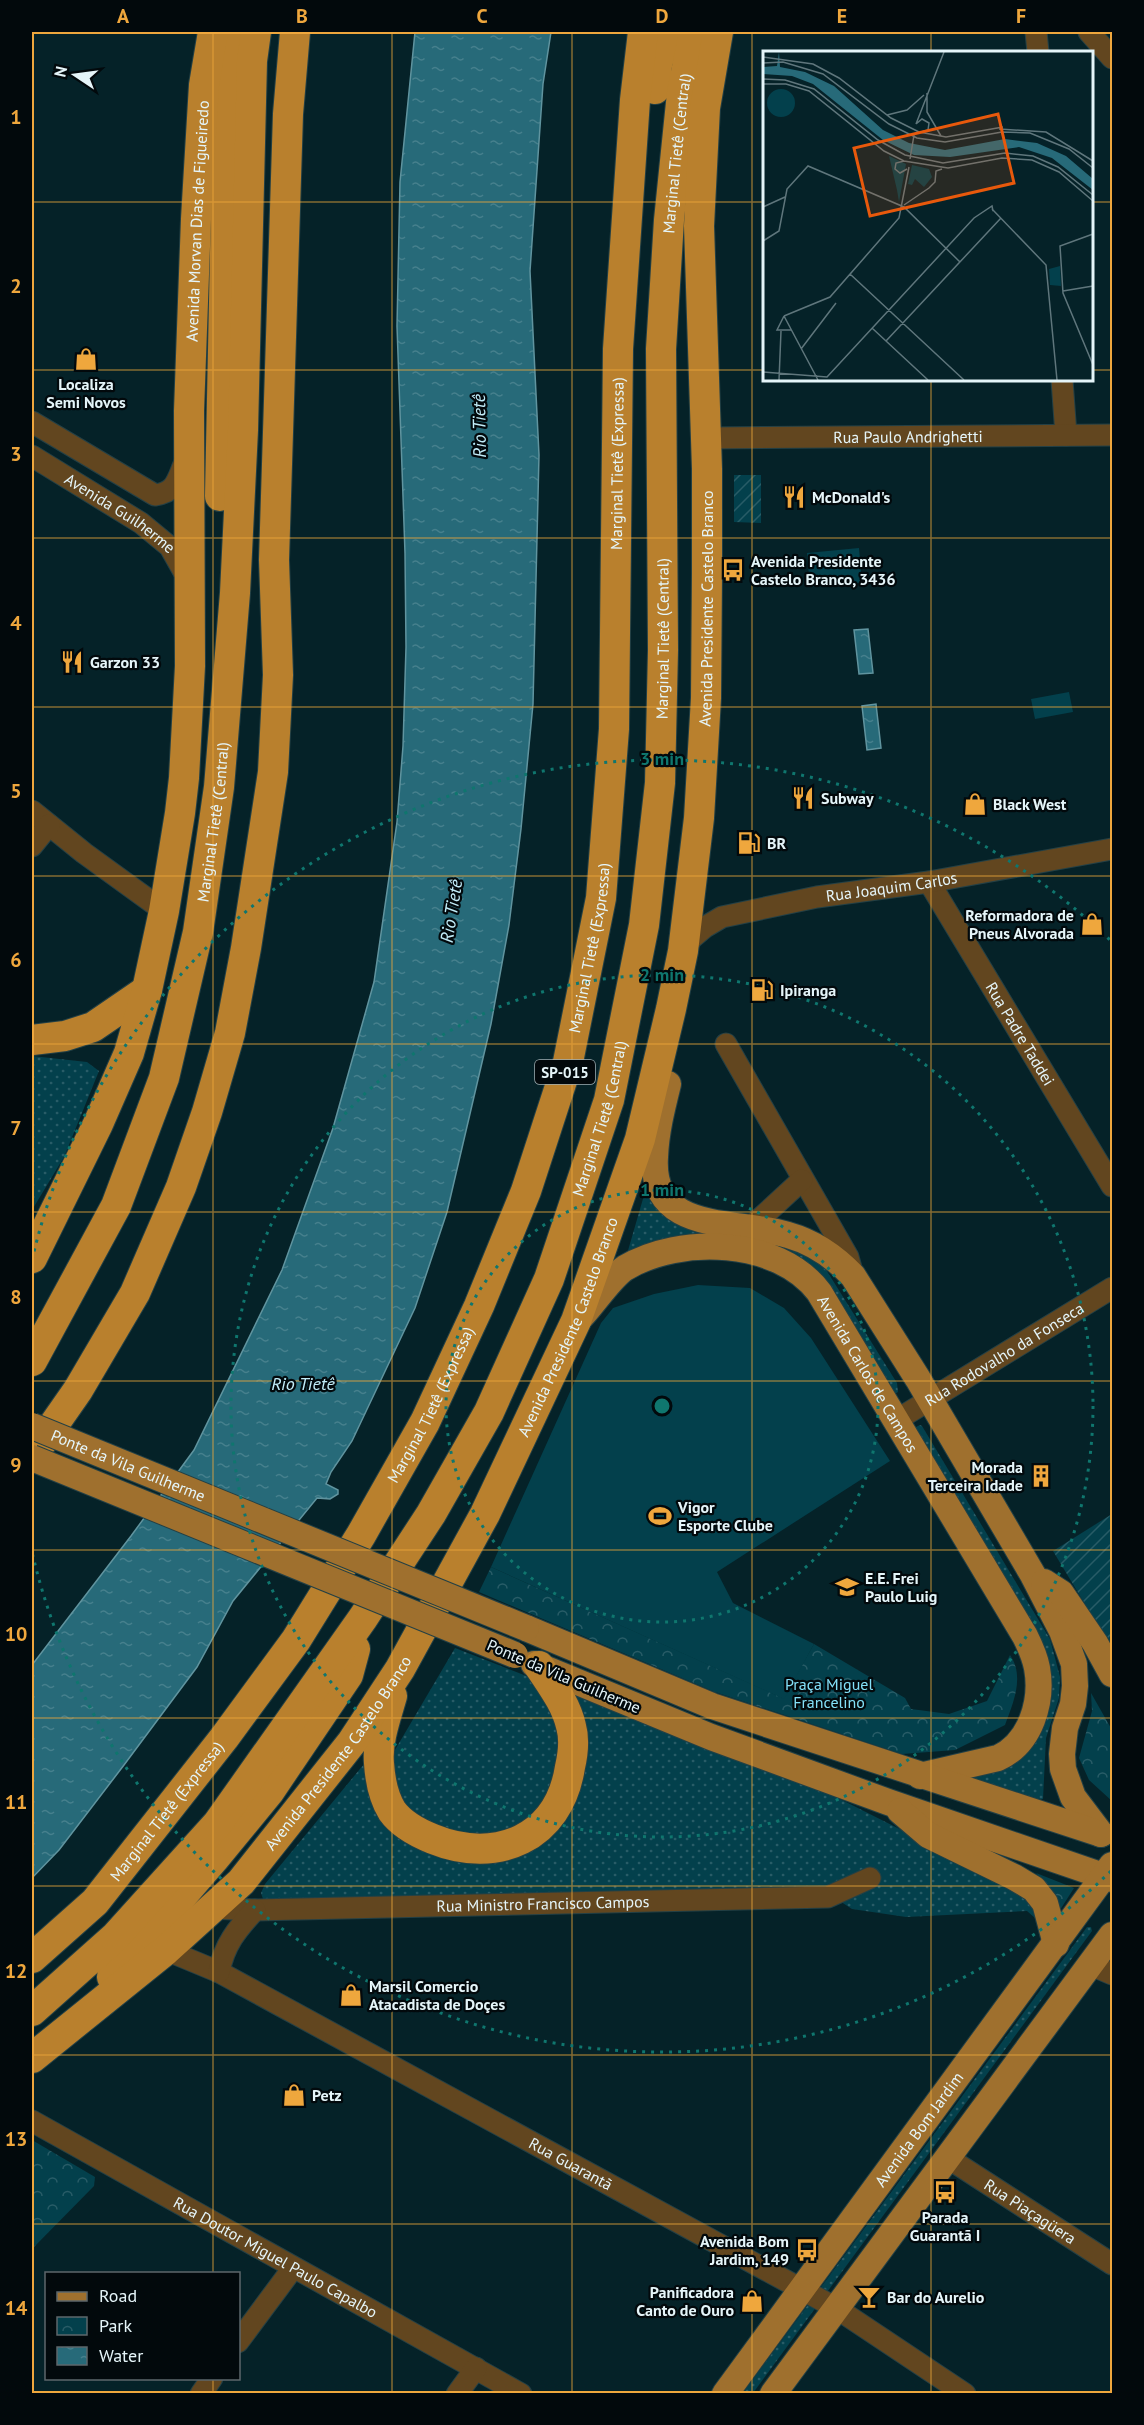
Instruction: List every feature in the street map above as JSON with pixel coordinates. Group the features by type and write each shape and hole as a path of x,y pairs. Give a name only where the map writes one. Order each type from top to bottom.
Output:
{"highway":[{"name":"Avenida Morvan Dias de Figueiredo","path":"32,1258 98,1124 129,1053 147,990 164,911 184,778 189,690 191,585 189,411 196,219 204,94 213,32"},
{"path":"226,32 228,108 220,537 236,593"},
{"name":"Marginal Tietê (Central)","path":"32,1361 116,1206 164,1078 198,932 219,787 236,593 243,430 252,61 256,32"},
{"path":"32,1457 78,1390 135,1293 181,1187 207,1112 230,1033 242,969 273,772 278,675 275,537 288,114 295,32"},
{"name":"Marginal Tietê (Expressa)","path":"32,1958 95,1902 224,1738 296,1640 361,1535 425,1422 479,1306 526,1191 568,1062 600,898 614,729 618,349 635,100 643,32"},
{"path":"618,349 633,309 643,187 657,65 666,32"},
{"name":"Marginal Tietê (Central)","path":"32,2011 115,1937 218,1823 363,1618 431,1514 489,1412 549,1279 609,1100 644,925 660,783 663,650 661,349 669,220 682,93 694,32"},
{"name":"Avenida Presidente Castelo Branco","path":"32,2058 166,1950 241,1882 352,1742 400,1669 484,1514 576,1321 640,1139 683,951 699,819 706,698 706,438 699,226 705,108 718,32"},
{"path":"663,650 674,617 686,283 689,258 699,226"},
{"path":"32,1040 65,1036 93,1026 147,990"},
{"path":"88,2012 116,1971 214,1860 269,1792 348,1675 363,1618"},
{"path":"400,1669 382,1729 378,1762 384,1794 392,1811 402,1822 419,1834 451,1846 474,1850 498,1849 526,1838 560,1803 568,1781 573,1749 572,1727 561,1697 527,1661"}],"main road":[{"path":"671,1009 681,1029 662,1112 655,1158 660,1189 672,1206 688,1217 788,1235 810,1243 839,1261 853,1276 1033,1575 1062,1631 1074,1664 1073,1704 1065,1728 1062,1754 1067,1784 1073,1797 1107,1836"},
{"name":"Avenida Carlos de Campos","path":"576,1321 595,1303 617,1274 653,1255 675,1249 690,1247 743,1249 790,1264 812,1282 1025,1636 1034,1657 1038,1684 1033,1718 1018,1744 1009,1753 998,1758 920,1776"},
{"name":"Ponte da Vila Guilherme","path":"32,1426 712,1706 1107,1836"},
{"name":"Ponte da Vila Guilherme","path":"32,1457 711,1737 888,1802 1110,1873"},
{"path":"1033,1575 1061,1593 1113,1674"},
{"path":"888,1802 928,1835 1014,1876 1034,1889 1048,1910 1056,1944"},
{"name":"Avenida Bom Jardim","path":"725,2394 1110,1873"},
{"path":"773,2394 948,2158 1102,1969 1113,1935"}],"street":[{"path":"1036,32 1038,51"},
{"path":"1089,32 1113,58"},
{"path":"1062,381 1066,435"},
{"name":"Avenida Guilherme","path":"32,422 155,495 167,493 173,489 189,451"},
{"path":"34,457 51,434"},
{"name":"Rua Paulo Andrighetti","path":"706,438 1113,435"},
{"name":"Avenida Guilherme","path":"34,457 128,514 157,535 170,547 191,585"},
{"path":"32,811 115,877 164,911"},
{"path":"32,846 48,825"},
{"name":"Rua Joaquim Carlos","path":"683,951 692,938 722,917 817,897 928,882 1113,849"},
{"name":"Rua Padre Taddei","path":"928,882 1113,1186"},
{"path":"726,1044 848,1257 853,1276"},
{"path":"751,1227 802,1180"},
{"name":"Rua Rodovalho da Fonseca","path":"895,1421 1113,1288"},
{"name":"Rua Ministro Francisco Campos","path":"211,1908 255,1910 828,1897 870,1878"},
{"path":"219,1972 225,1947 236,1930 255,1910"},
{"name":"Rua Guarantã","path":"166,1950 219,1972 801,2291 836,2308 966,2394"},
{"name":"Rua Doutor Miguel Paulo Capalbo","path":"32,2121 521,2394"},
{"name":"Rua Piaçagüera","path":"948,2158 1113,2264"},
{"path":"240,2339 293,2268"},
{"path":"456,2394 476,2368"},
{"path":"201,2394 211,2380"}],"green space":[{"path":"734,475 761,475 761,523 734,522"},
{"path":"859,548 862,583 810,587 807,553"},
{"path":"1069,692 1073,712 1035,719 1031,699"},
{"path":"32,1056 87,1062 99,1071 64,1157 32,1210"},
{"path":"647,1185 749,1235 801,1250 825,1268 897,1383 898,1392 895,1394 800,1261 627,1254"},
{"name":"Vigor Esporte Clube","path":"698,1285 750,1288 784,1308 811,1338 890,1461 717,1572 733,1603 814,1644 784,1699 491,1567 601,1323 613,1308 654,1294"},
{"path":"920,1425 1050,1639 1060,1677 1059,1698 1046,1738 1043,1799 1038,1800 958,1774 985,1770 1049,1700 914,1428"},
{"path":"1112,1514 1112,1649 1053,1551"},
{"name":"Praça Miguel Francelino","path":"491,1567 783,1698 814,1644 905,1698 911,1709 949,1714 987,1701 1010,1655 1017,1672 1014,1699 1005,1725 955,1750 902,1754 715,1692 479,1592"},
{"path":"455,1648 840,1799 1060,1910 1042,1940 1042,1924 1027,1911 906,1917 852,1909 832,1896 263,1899 261,1893 265,1884 369,1758 392,1755"},
{"path":"1091,1693 1112,1730 1112,1801 1089,1780 1079,1758 1092,1711"},
{"path":"1036,1873 1074,1888 1060,1910 1052,1891"},
{"path":"1087,1927 1091,1927 1092,1931 753,2393 742,2394"},
{"path":"32,2140 95,2177 94,2186 32,2249"}],"water":[{"name":"Rio Tietê","path":"415,32 551,32 543,84 530,271 539,455 533,704 509,925 491,1024 447,1212 415,1308 352,1441 331,1472 326,1484 338,1490 338,1494 330,1499 317,1498 233,1601 197,1667 59,1850 32,1878 32,1665 194,1450 282,1270 333,1128 374,982 397,822 403,746 406,647 405,553 397,326 400,182"},
{"path":"868,629 873,673 859,674 854,630"},
{"path":"876,704 881,748 867,750 862,706"}],"place":[{"name":"Localiza Semi Novos","path":"86,359"},
{"name":"McDonald's","path":"794,497"},
{"name":"Avenida Presidente Castelo Branco, 3436","path":"733,570"},
{"name":"Garzon 33","path":"72,662"},
{"name":"Subway","path":"803,798"},
{"name":"Black West","path":"975,804"},
{"name":"BR","path":"749,843"},
{"name":"Reformadora de Pneus Alvorada","path":"1092,924"},
{"name":"Ipiranga","path":"762,990"},
{"name":"Morada Terceira Idade","path":"1041,1476"},
{"name":"Vigor Esporte Clube","path":"660,1516"},
{"name":"E.E. Frei Paulo Luig","path":"847,1587"},
{"name":"Marsil Comercio Atacadista de Doçes","path":"351,1995"},
{"name":"Petz","path":"294,2095"},
{"name":"Parada Guarantã I","path":"945,2192"},
{"name":"Avenida Bom Jardim, 149","path":"807,2250"},
{"name":"Bar do Aurelio","path":"869,2297"},
{"name":"Panificadora Canto de Ouro","path":"752,2301"}]}
